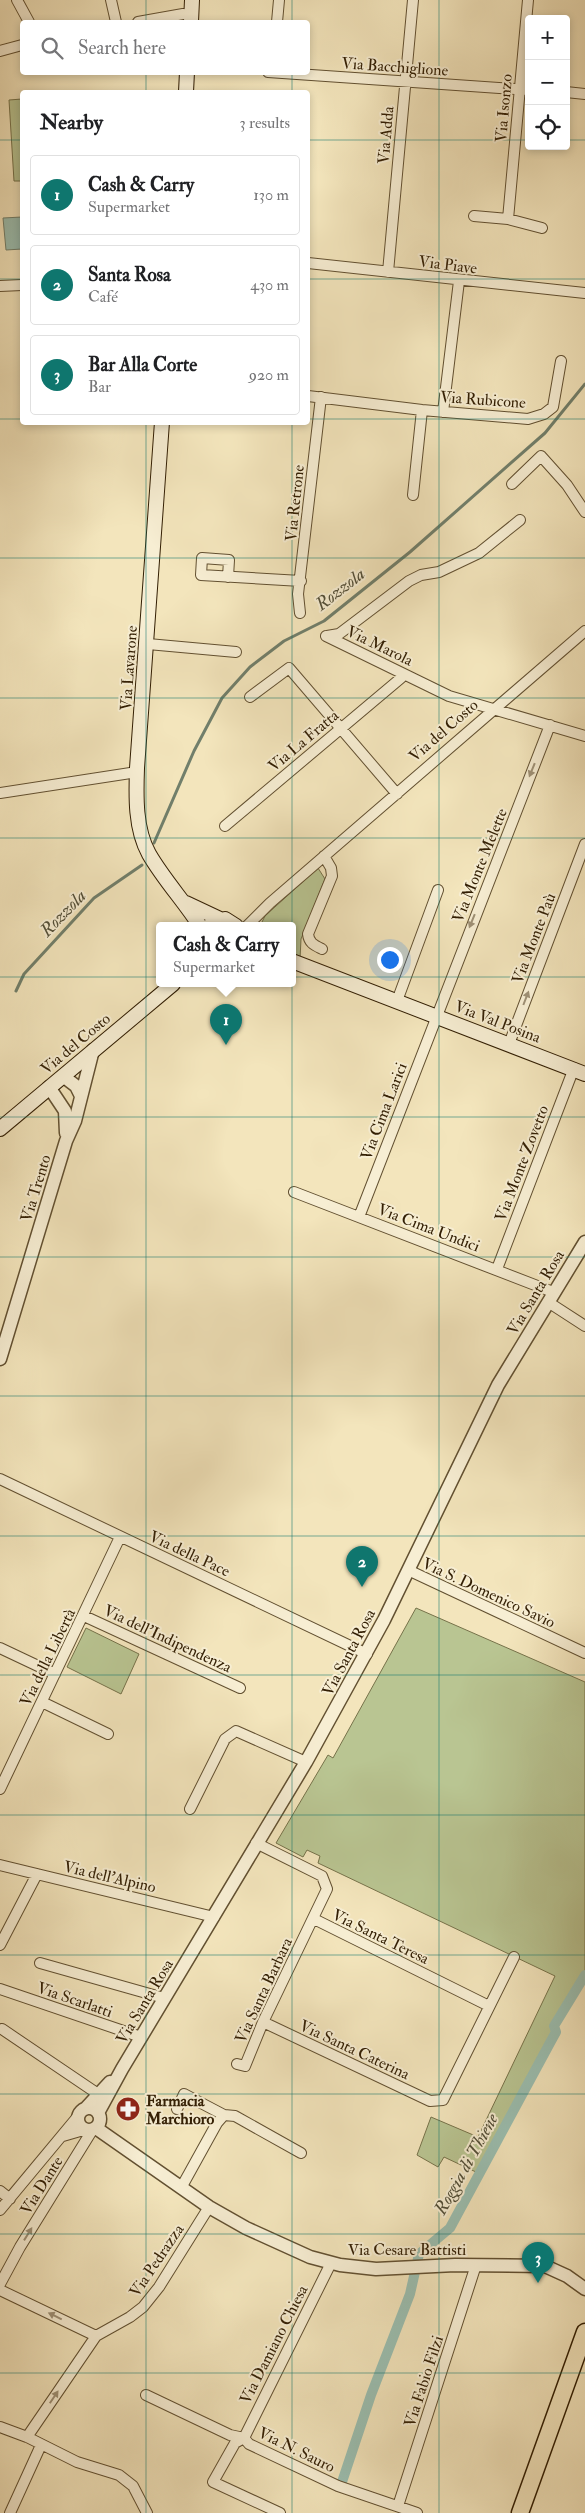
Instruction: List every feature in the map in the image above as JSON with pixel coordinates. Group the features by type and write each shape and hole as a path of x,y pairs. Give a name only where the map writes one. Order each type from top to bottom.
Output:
{"main road":[{"path":"191,19 192,0"},
{"path":"186,90 187,75"},
{"name":"Via Lavarone","path":"162,425 148,644 137,772 138,811 141,832 148,853 197,922"},
{"name":"Via Lavarone","path":"185,903 227,922"},
{"name":"Via Val Posina","path":"296,963 580,1071"},
{"name":"Via del Costo","path":"0,1129 169,987"},
{"path":"520,2513 585,2332"}],"street":[{"path":"17,0 28,20"},
{"path":"111,0 116,20"},
{"path":"277,20 279,0"},
{"name":"Via Adda","path":"388,272 413,0"},
{"name":"Via Isonzo","path":"508,219 524,89 528,0"},
{"path":"149,20 183,14 191,19"},
{"path":"0,51 20,46"},
{"name":"Via Bacchiglione","path":"300,75 524,89"},
{"path":"570,92 585,94"},
{"path":"474,216 508,219 542,228"},
{"name":"Via Piave","path":"310,263 459,281 585,293"},
{"path":"443,412 459,281"},
{"path":"0,286 20,285"},
{"name":"Via Rubicone","path":"310,396 422,410 528,419 544,414 553,407 561,360"},
{"name":"Via Retrone","path":"300,613 298,594 321,397"},
{"name":"Via Rubicone","path":"413,495 422,410"},
{"path":"512,484 541,456 567,485 583,507"},
{"name":"Via Marola","path":"494,709 449,696 326,636 339,634 421,575 439,572 479,553 520,520"},
{"path":"228,577 300,581"},
{"name":"Via del Costo","path":"250,922 324,856 585,631"},
{"path":"148,644 236,652"},
{"path":"250,696 289,668 397,794"},
{"name":"Via La Fratta","path":"225,826 401,678"},
{"path":"494,709 585,736"},
{"name":"Via Monte Melette","path":"435,1016 550,725"},
{"path":"0,793 137,772"},
{"name":"Via Monte Paù","path":"509,1044 585,844"},
{"path":"322,949 312,944 308,939 308,934 332,876 331,868 324,856"},
{"path":"397,1001 438,890"},
{"path":"260,922 267,907"},
{"name":"Via del Costo","path":"234,922 244,920 267,907"},
{"name":"Via Cima Larici","path":"359,1217 435,1016"},
{"name":"Via Trento","path":"0,1360 66,1140 75,1121 93,1050"},
{"name":"Via Monte Zovetto","path":"497,1269 580,1071"},
{"path":"63,1076 76,1086 81,1096"},
{"name":"Via Trento","path":"49,1087 65,1111 66,1140"},
{"name":"Via Cima Undici","path":"294,1192 497,1269 551,1297 585,1326"},
{"name":"Via Santa Rosa","path":"95,2125 122,2069 306,1762 367,1654 498,1385 585,1242"},
{"name":"Via della Pace","path":"0,1479 367,1654"},
{"name":"Via della Libertà","path":"0,1789 120,1537"},
{"name":"Via S. Domenico Savio","path":"408,1570 585,1653"},
{"name":"Via dell'Indipendenza","path":"84,1616 240,1688"},
{"path":"0,1648 55,1674"},
{"path":"42,1702 108,1734"},
{"path":"190,1809 225,1739 236,1731 306,1762"},
{"name":"Via Santa Teresa","path":"256,1843 322,1876 327,1889 314,1919 489,2006"},
{"name":"Via dell'Alpino","path":"0,1865 214,1917"},
{"path":"0,1945 37,1874"},
{"name":"Via Santa Barbara","path":"237,2064 245,2066 263,2022 314,1919"},
{"path":"489,2006 514,1957"},
{"path":"40,1963 164,1998"},
{"name":"Via Scarlatti","path":"0,1989 141,2037"},
{"name":"Via Santa Caterina","path":"263,2022 434,2102 443,2100 489,2006"},
{"path":"2,2029 98,2094"},
{"name":"Via Santa Rosa","path":"0,2210 63,2136 67,2128 122,2069"},
{"path":"177,2109 184,2094 224,2115 235,2116 300,2153"},
{"path":"94,2109 95,2125 81,2126 82,2112 94,2109"},
{"path":"181,2188 217,2122 224,2115"},
{"path":"63,2136 95,2125"},
{"name":"Via Cesare Battisti","path":"95,2125 209,2207 246,2228 310,2257 330,2263 376,2268 476,2265 546,2266 566,2276 585,2289"},
{"name":"Via Dante","path":"0,2284 20,2247 95,2125"},
{"path":"0,2191 10,2199"},
{"name":"Via Pedrazza","path":"27,2437 96,2336 130,2317 143,2307 159,2287 209,2207"},
{"name":"Via Damiano Chiesa","path":"280,2513 214,2482 235,2443 244,2438 330,2263"},
{"name":"Via Fabio Filzi","path":"398,2506 476,2265"},
{"path":"0,2290 96,2336"},
{"name":"Via N. Sauro","path":"146,2395 230,2435 244,2438 249,2444 338,2486 417,2513"},
{"path":"0,2427 27,2437 76,2462 118,2475 133,2486 146,2513"},
{"path":"10,2513 41,2445"}],"green space":[{"path":"20,99 20,181 14,181 9,100"},
{"path":"318,868 325,879 301,939 300,959 296,956 296,922 262,922 265,916"},
{"path":"416,1608 585,1682 585,1973 476,2172 444,2157 438,2167 417,2155 431,2117 478,2137 555,1976 318,1863 320,1856 307,1850 303,1857 276,1843 328,1755 333,1758"},
{"path":"86,1628 139,1654 121,1694 67,1667"}],"shaded area":[{"path":"20,217 20,249 6,250 3,218"}],"waterway":[{"name":"Rozzola","path":"154,843 194,751 222,698 250,667 284,641 324,621 410,552 545,433 585,384"},
{"name":"Rozzola","path":"16,991 24,974 94,898 142,865"},
{"name":"Roggia di Thiene","path":"342,2482 371,2395 410,2294 419,2254 450,2228 556,2032 554,2026 585,1975"}],"place":[{"name":"Cash & Carry","path":"226,1045"},
{"name":"Santa Rosa","path":"362,1587"},
{"name":"Farmacia Marchioro","path":"128,2109"},
{"name":"Bar Alla Corte","path":"538,2283"}]}
